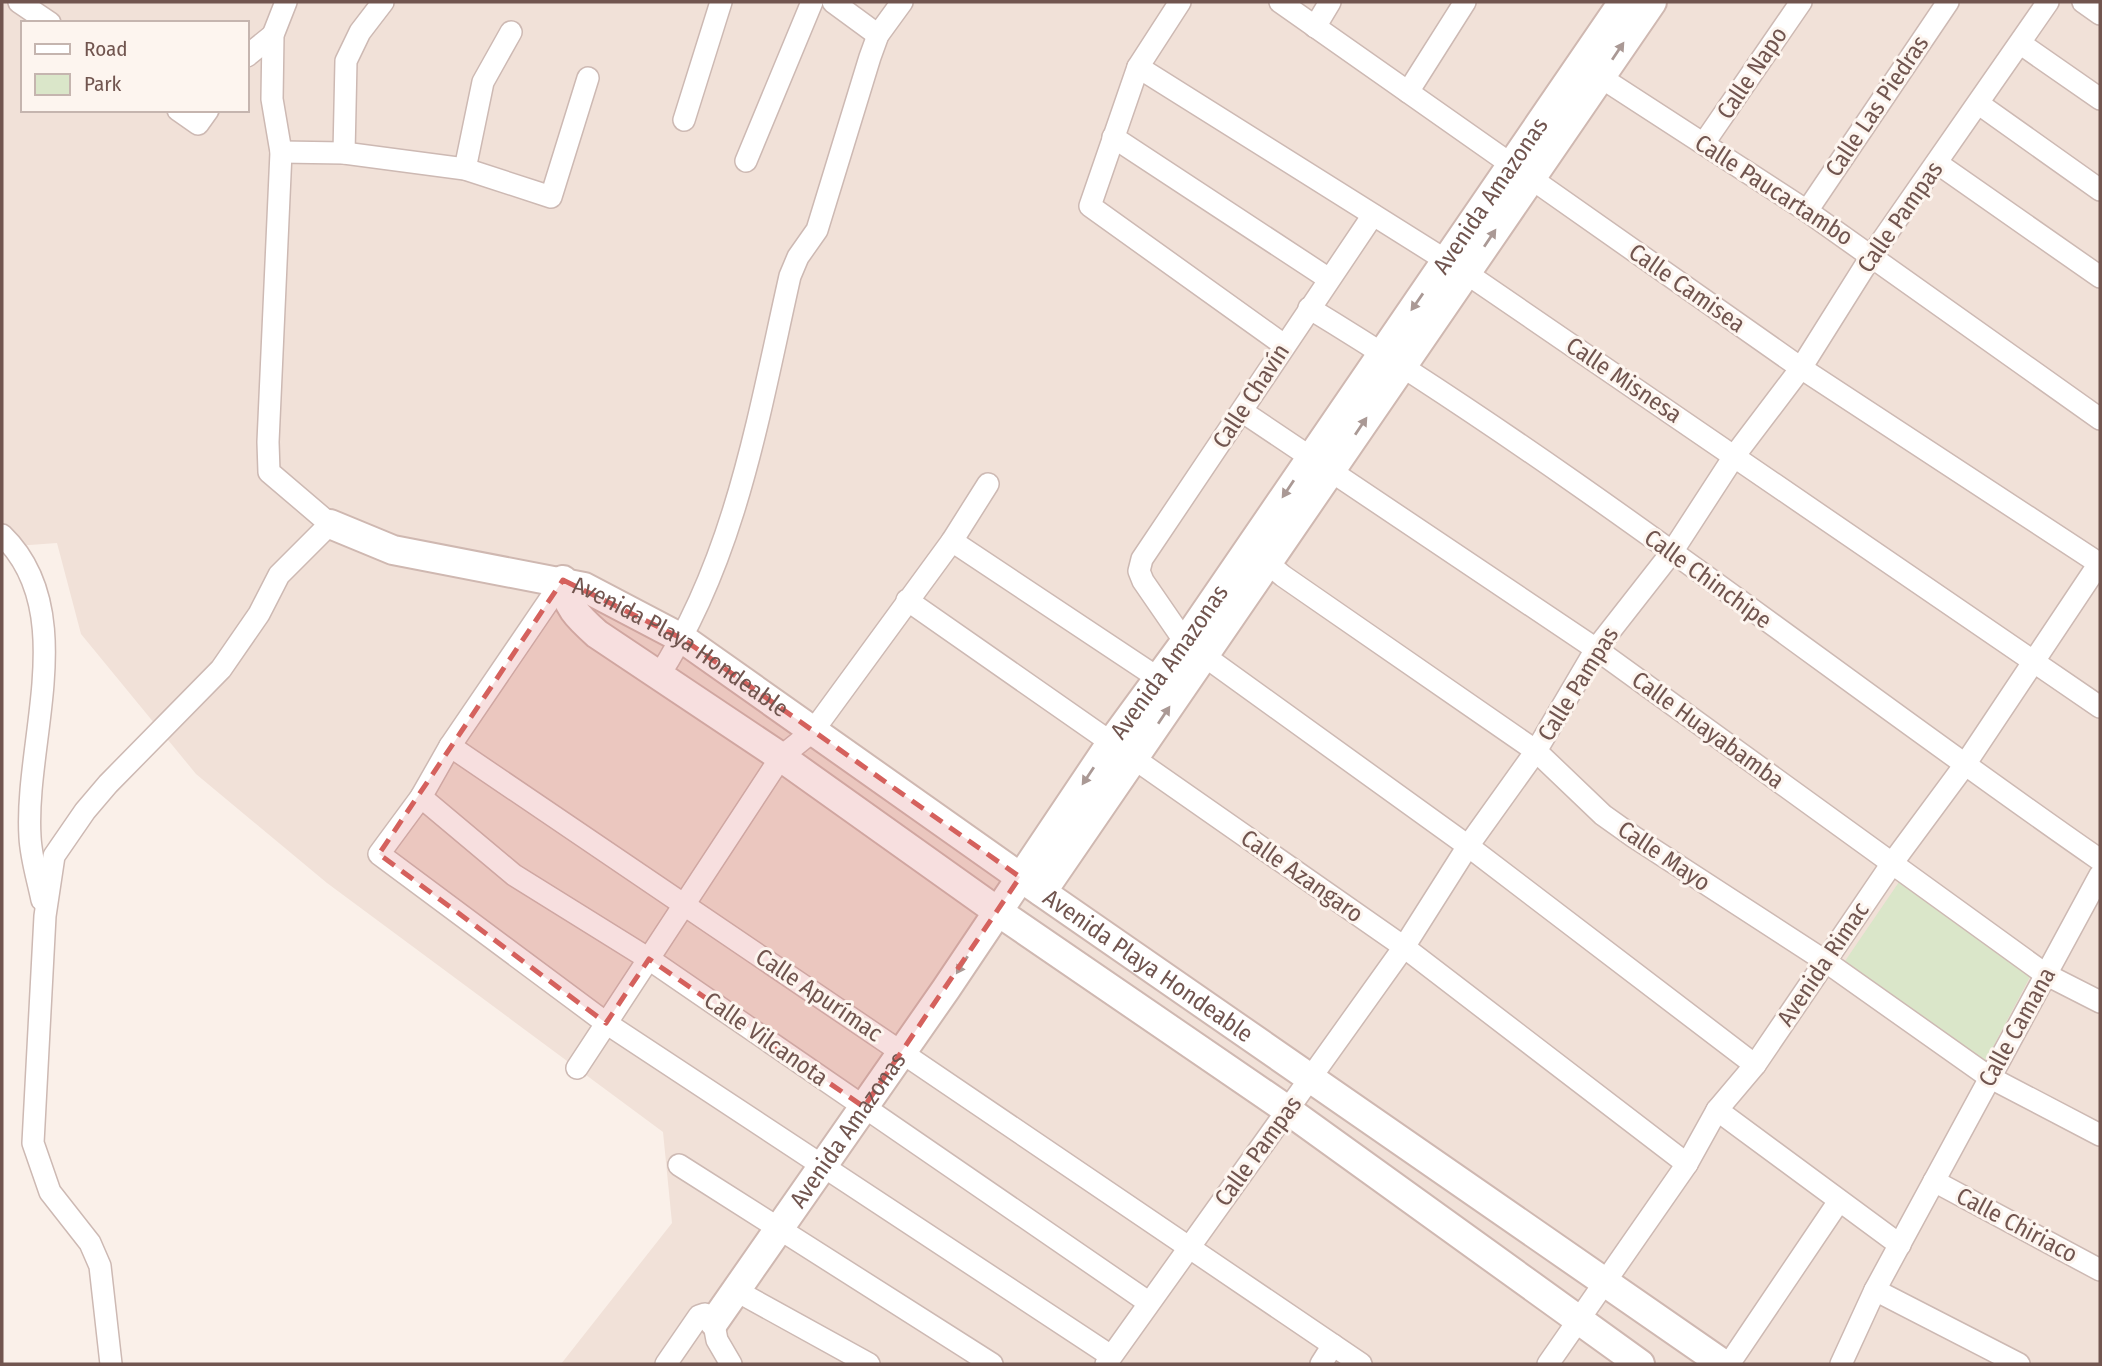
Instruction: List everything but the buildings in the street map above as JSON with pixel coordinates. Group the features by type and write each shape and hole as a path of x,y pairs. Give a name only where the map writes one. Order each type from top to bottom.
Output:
{"street":[{"path":"19,2 47,21"},
{"path":"344,153 346,61 360,32 383,2"},
{"path":"684,120 721,2"},
{"path":"746,161 812,2"},
{"path":"834,2 878,35"},
{"path":"658,677 683,639 697,610 740,491 790,276 817,230 878,35 902,2"},
{"path":"1180,2 1138,67 1090,206 1284,345"},
{"name":"Calle Camisea","path":"1280,2 1801,368 2100,563"},
{"path":"1315,27 1330,2"},
{"path":"1408,92 1465,2"},
{"name":"Avenida Amazonas","path":"1591,70 1623,2"},
{"name":"Avenida Amazonas","path":"714,1322 902,1052 996,911 1031,885 1591,70 1652,2"},
{"name":"Calle Napo","path":"1704,143 1801,2"},
{"name":"Calle Las Piedras","path":"1807,211 1948,2"},
{"name":"Calle Pampas","path":"1108,1360 1404,947 1468,846 1536,751 1596,649 1672,552 1735,455 1801,368 1872,256 2048,2"},
{"path":"2083,2 2100,14"},
{"path":"277,6 272,35 272,99 281,152 268,442 269,472 330,524 393,550 438,561 563,580 450,746 421,797 379,854 606,1023 1108,1360"},
{"path":"465,169 483,82 511,32"},
{"path":"248,55 272,35"},
{"path":"2021,44 2100,99"},
{"name":"Calle Misnesa","path":"1138,67 1456,267 1735,455 2100,707"},
{"name":"Calle Paucartambo","path":"1591,70 1807,211 2100,419"},
{"path":"281,152 344,153 465,169 551,197 588,78"},
{"path":"1979,104 2100,191"},
{"path":"181,112 198,124 207,112"},
{"path":"1113,138 1329,279"},
{"path":"1937,163 2100,277"},
{"name":"Calle Chavín","path":"1194,649 1143,581 1139,571 1142,559 1373,215"},
{"name":"Calle Chinchipe","path":"1309,308 1392,359 1672,552 1964,765 2100,860"},
{"name":"Calle Huayabamba","path":"1243,411 1596,649 2045,974 2100,1002"},
{"path":"577,1068 781,757 813,731 952,541 988,484"},
{"path":"111,1364 100,1266 90,1243 50,1192 33,1143 46,916 54,856 85,811 221,669 259,614 279,575 330,524"},
{"path":"2,535 33,575 45,625 30,837 46,916"},
{"path":"952,541 1158,678"},
{"name":"Calle Mayo","path":"1258,554 1536,751 1602,815 1825,961 1989,1077 2100,1135"},
{"name":"Avenida Rimac","path":"1548,1364 1687,1164 1717,1110 1755,1065 1893,862 1964,765 2100,563"},
{"name":"Avenida Playa Hondeable","path":"1640,1364 1578,1322 1289,1111 996,911 781,757 658,677 578,617 565,600 563,580 609,598 683,639 1031,885 1723,1364"},
{"name":"Calle Azangaro","path":"907,600 1404,947 1687,1164"},
{"path":"1194,649 1468,846 1755,1065"},
{"name":"Avenida Amazonas","path":"1122,751 1158,678 1194,649"},
{"name":"Calle Apurímac","path":"450,746 1361,1364"},
{"name":"Calle Vilcanota","path":"421,797 514,875 649,959 1148,1303"},
{"name":"Calle Camana","path":"1841,1364 1875,1290 2100,875"},
{"path":"1717,1110 1900,1245"},
{"path":"679,1165 992,1364"},
{"name":"Calle Chiriaco","path":"1934,1181 2100,1270"},
{"path":"1729,1364 1839,1200"},
{"path":"735,1290 869,1364"},
{"path":"1875,1290 2019,1364"},
{"path":"666,1364 699,1317 708,1314 714,1322 717,1340 731,1364"},
{"path":"1321,1364 1334,1345"}],"highlighted area":[{"path":"563,580 683,639 1020,877 864,1107 649,959 606,1023 379,854"}],"shaded area":[{"path":"2,2 2100,2 2100,1364 561,1364 672,1223 663,1132 327,883 196,774 81,634 57,543 2,547"}],"green space":[{"path":"1899,882 2031,975 1983,1066 1843,964"}]}
